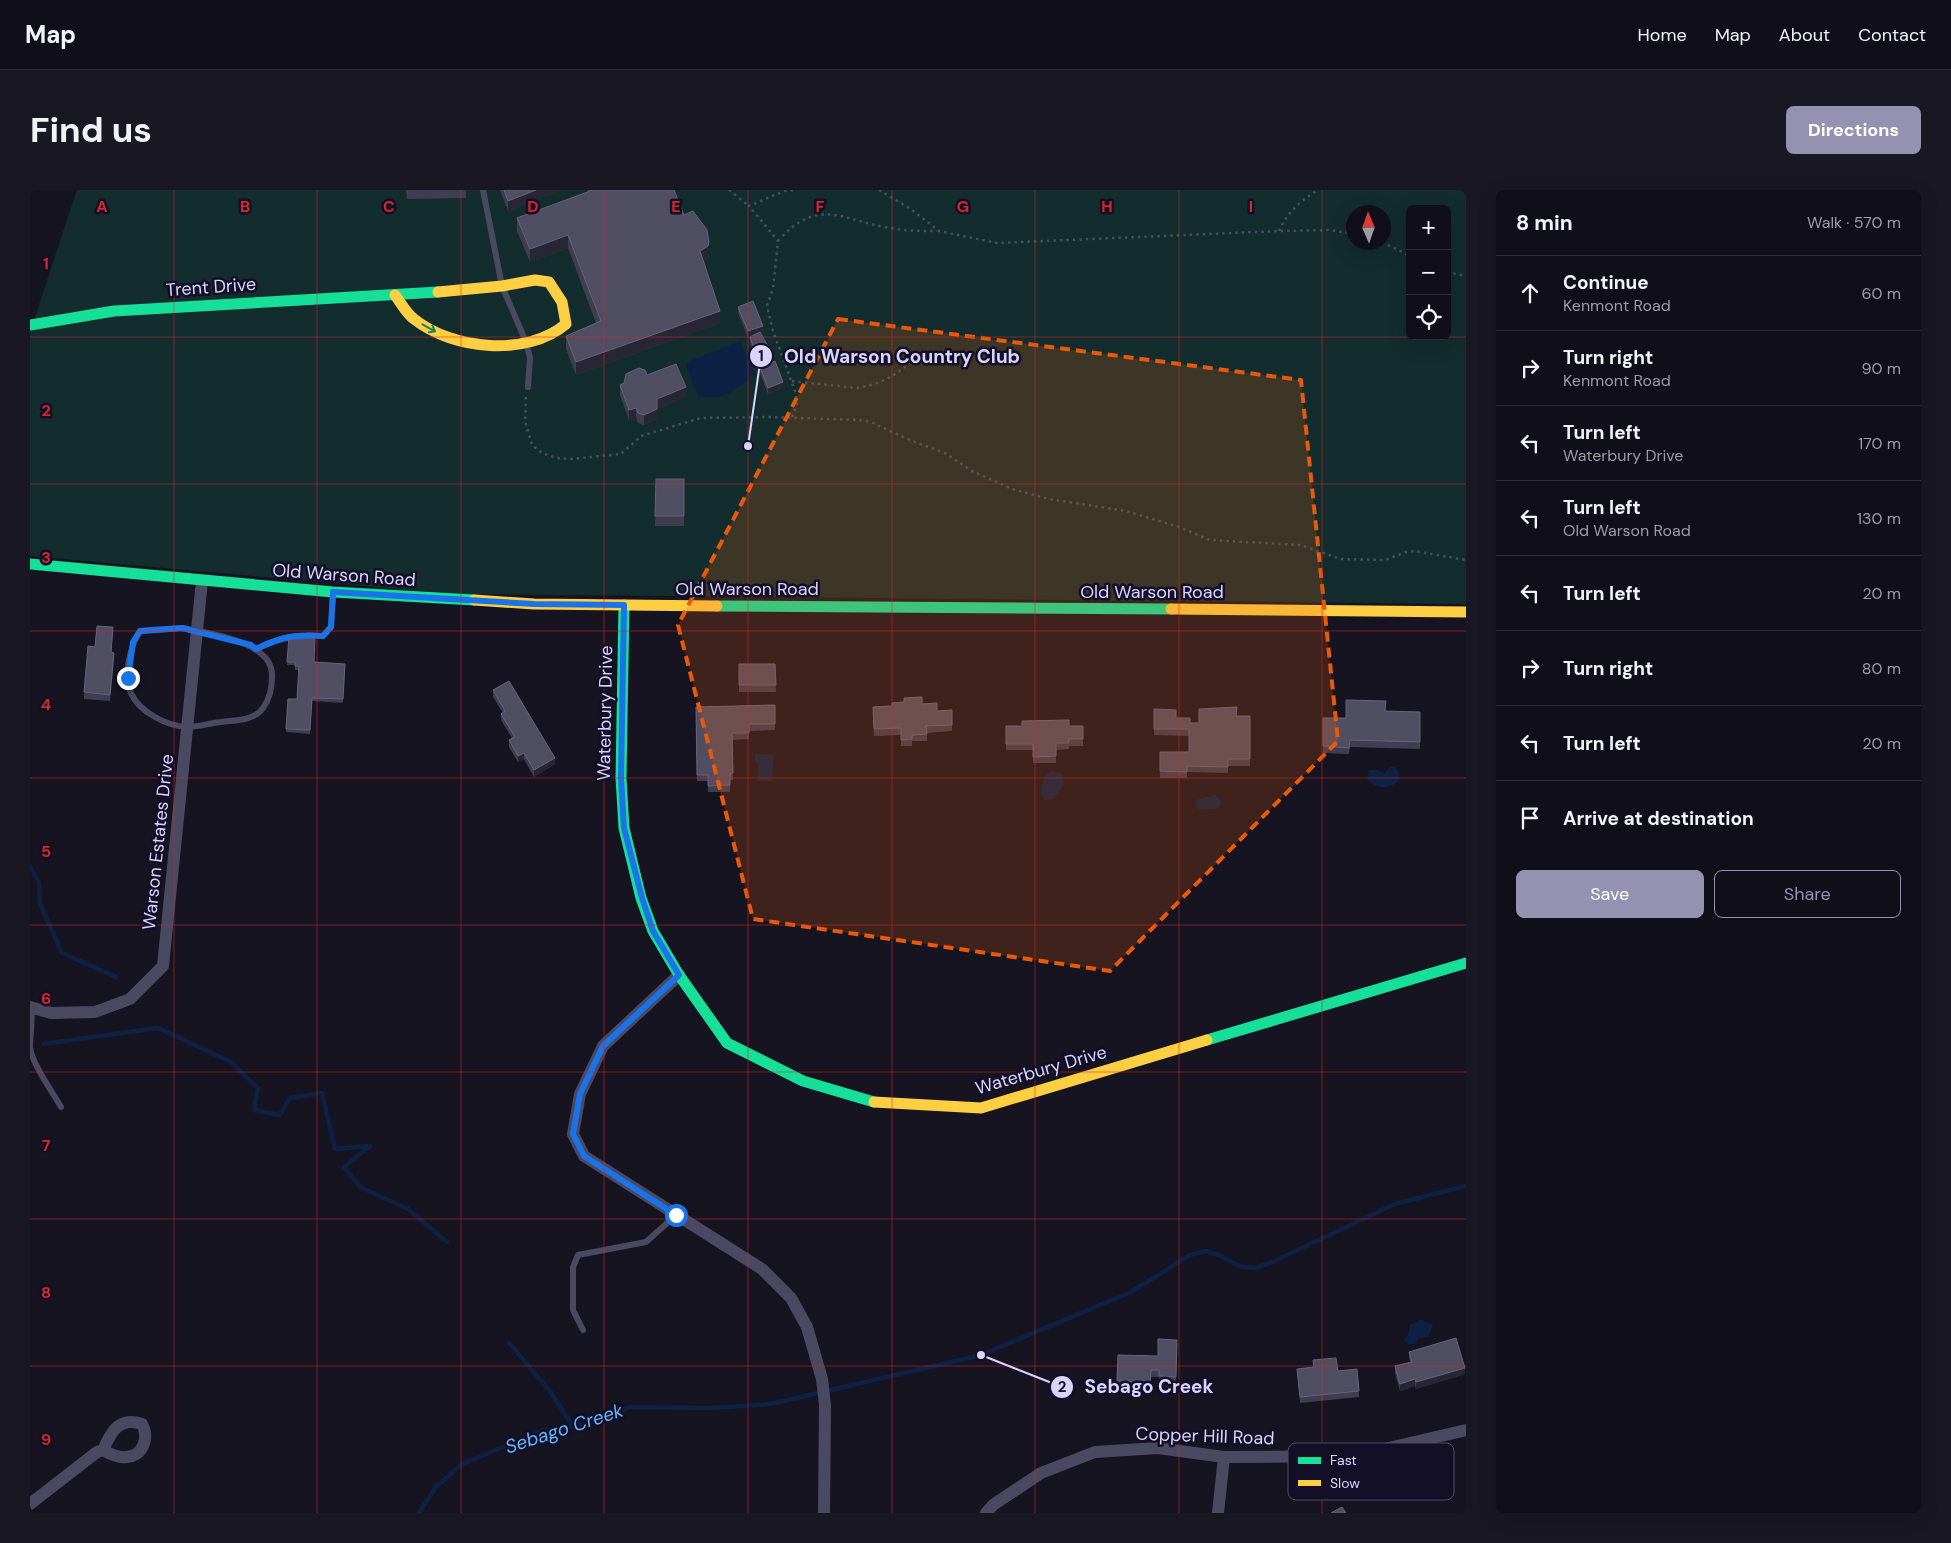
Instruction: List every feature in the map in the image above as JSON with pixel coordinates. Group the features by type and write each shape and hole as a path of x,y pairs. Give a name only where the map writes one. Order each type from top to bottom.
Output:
{"street":[{"name":"Trent Drive","path":"30,325 114,311 395,294 502,286 535,280 549,282 557,291 565,309 566,324 547,337 526,342"},
{"path":"395,294 413,319 446,337 485,344 526,342"},
{"name":"Old Warson Road","path":"30,564 333,592 534,604 1466,612"},
{"name":"Warson Estates Drive","path":"32,1006 51,1013 95,1012 130,999 163,966 202,581"},
{"name":"Waterbury Drive","path":"624,605 621,778 624,828 642,898 653,931 679,975 727,1043 803,1080 880,1104 981,1108 1466,963"},
{"path":"679,975 603,1046 580,1094 573,1134 584,1156 762,1270 788,1293 807,1327 822,1379 825,1405 824,1513"},
{"name":"Copper Hill Road","path":"1410,1443 1466,1430"},
{"name":"Copper Hill Road","path":"986,1513 993,1505 1041,1473 1095,1452 1158,1448 1224,1457 1288,1457"},
{"path":"30,1504 97,1452 103,1450"},
{"path":"1218,1513 1224,1457"}],"lane":[{"path":"483,190 502,286 526,342 530,358 528,387"},
{"path":"256,649 280,637 303,634 323,636 331,627 333,592"},
{"path":"182,628 197,630 251,645 266,658 272,670 272,689 263,709 247,719 187,727 160,720 142,707 131,694 128,678 133,642 140,631 182,628"},
{"path":"32,1006 33,1022 30,1047 34,1061 61,1107"},
{"path":"583,1330 573,1310 573,1267 578,1256 646,1242 676,1215"}],"path":[{"path":"729,190 749,206 778,241"},
{"path":"749,206 784,191 796,190"},
{"path":"879,190 911,209 939,231"},
{"path":"1279,230 1284,219 1306,196 1318,190"},
{"path":"792,418 797,400 792,381 773,331 768,306 774,288 778,241 790,228 803,219 824,215 848,216 890,228 939,231 997,243 1279,230 1330,230 1346,233"},
{"path":"1391,246 1406,254"},
{"path":"1451,273 1466,276"},
{"path":"792,381 856,388 866,387 890,377 910,362"},
{"path":"528,387 525,421 532,445 542,453 556,458 571,459 621,454 641,436 701,418 792,418 871,422 912,441 945,453 972,471 1012,489 1049,499 1126,512 1179,527 1210,540 1300,545 1341,559 1385,560 1414,551 1466,560"}],"highlighted area":[{"path":"838,319 1301,380 1338,741 1110,971 753,919 678,625"}],"green space":[{"path":"77,190 1466,190 1466,604 454,594 30,556 30,332"}],"water":[{"path":"740,341 755,375 749,377 750,380 726,395 699,398 685,363"},
{"path":"755,754 774,754 772,781 758,781 758,763 755,762"},
{"path":"1390,767 1395,767 1398,770 1399,781 1395,784 1382,787 1374,785 1367,779 1369,770 1378,770 1384,774"},
{"path":"1052,771 1062,774 1064,783 1054,799 1044,800 1041,792 1042,783"},
{"path":"1215,795 1221,800 1220,806 1216,809 1197,810 1196,800"},
{"path":"1421,1320 1433,1325 1428,1337 1419,1338 1415,1344 1408,1344 1404,1340 1408,1335 1410,1325"}],"building":[{"path":"504,190 536,190 508,201"},
{"path":"593,190 674,190 684,215 693,211 707,230 708,246 700,251 720,311 576,362 566,336 601,321 568,235 530,249 517,218"},
{"path":"753,301 763,326 748,331 738,307"},
{"path":"760,332 769,348 770,356 758,360 750,337"},
{"path":"775,361 783,382 768,388 760,367"},
{"path":"676,364 686,387 657,399 657,409 644,415 638,413 636,408 629,410 620,385 624,383 626,374 639,368 645,370 647,375"},
{"path":"656,479 684,479 684,516 655,516"},
{"path":"97,626 113,627 111,652 114,653 110,695 84,692 88,646 95,647"},
{"path":"289,636 315,637 314,662 345,664 343,699 312,698 310,730 286,729 288,699 297,699 299,666 295,666 295,662 287,662"},
{"path":"739,664 775,664 776,685 739,685"},
{"path":"509,681 555,758 534,770 524,753 518,756 509,740 515,737 501,714 505,711 493,690"},
{"path":"922,697 922,704 937,703 937,711 952,710 952,725 926,726 927,734 912,735 912,739 901,740 901,728 874,729 873,707 892,706 892,703 904,702 904,698"},
{"path":"1346,700 1386,701 1385,711 1420,712 1420,742 1350,740 1349,748 1323,746 1323,718 1346,718"},
{"path":"775,705 775,724 749,724 749,733 732,733 733,773 730,774 730,785 708,786 708,775 697,775 696,707"},
{"path":"1237,707 1236,716 1250,716 1250,759 1228,759 1228,767 1187,766 1187,772 1160,771 1160,752 1189,752 1189,729 1154,729 1154,709 1176,710 1176,718 1190,718 1190,723 1199,723 1199,709"},
{"path":"1069,720 1069,726 1083,726 1083,739 1069,739 1069,743 1056,743 1056,756 1033,757 1033,744 1006,744 1006,726 1022,726 1022,721"},
{"path":"1456,1338 1465,1368 1416,1382 1415,1379 1400,1384 1395,1366 1412,1362 1409,1352"},
{"path":"1158,1339 1177,1340 1176,1377 1159,1376 1159,1370 1151,1370 1150,1382 1117,1381 1118,1355 1158,1356"},
{"path":"1336,1358 1338,1371 1357,1369 1359,1391 1300,1397 1297,1369 1314,1367 1313,1360"},
{"path":"1342,1507 1346,1513 1331,1513"}],"waterway":[{"path":"30,866 39,882 40,904 62,953 116,977"},
{"path":"43,1044 158,1028 231,1062 258,1088 254,1110 280,1115 290,1098 322,1093 335,1149 370,1146 344,1167 360,1187 408,1209 447,1242"},
{"name":"Sebago Creek","path":"419,1513 436,1487 462,1464 544,1430 585,1425 630,1407 709,1408 771,1404 981,1355 1131,1292 1190,1255 1206,1251 1221,1256 1241,1267 1255,1268 1272,1262 1395,1204 1466,1186"},
{"path":"509,1343 550,1391 573,1426"}],"traffic: fast":[{"path":"30,325 114,311 438,292"},
{"path":"30,564 333,592 474,600"},
{"path":"624,605 621,778 624,828 641,898 653,931 679,975 727,1043 803,1081 874,1102"},
{"path":"717,606 1171,609"},
{"path":"1207,1040 1466,963"}],"traffic: slow":[{"path":"395,295 414,319 430,329 469,343 490,346 531,342 550,335 566,324 562,302 549,282 535,280 502,286 438,292"},
{"path":"474,600 534,604 717,606"},
{"path":"1171,609 1466,612"},
{"path":"874,1102 981,1108 1207,1040"}],"place":[{"name":"Old Warson Country Club","path":"748,446"},
{"name":"Sebago Creek","path":"981,1355"}],"route":[{"path":"128,678 133,642 140,631 168,628 197,630 251,645 256,649 280,637 303,634 323,636 331,627 333,592 534,604 624,605 621,778 624,828 629,854 653,931 679,975 603,1046 580,1094 573,1134 584,1156 676,1215"}]}
